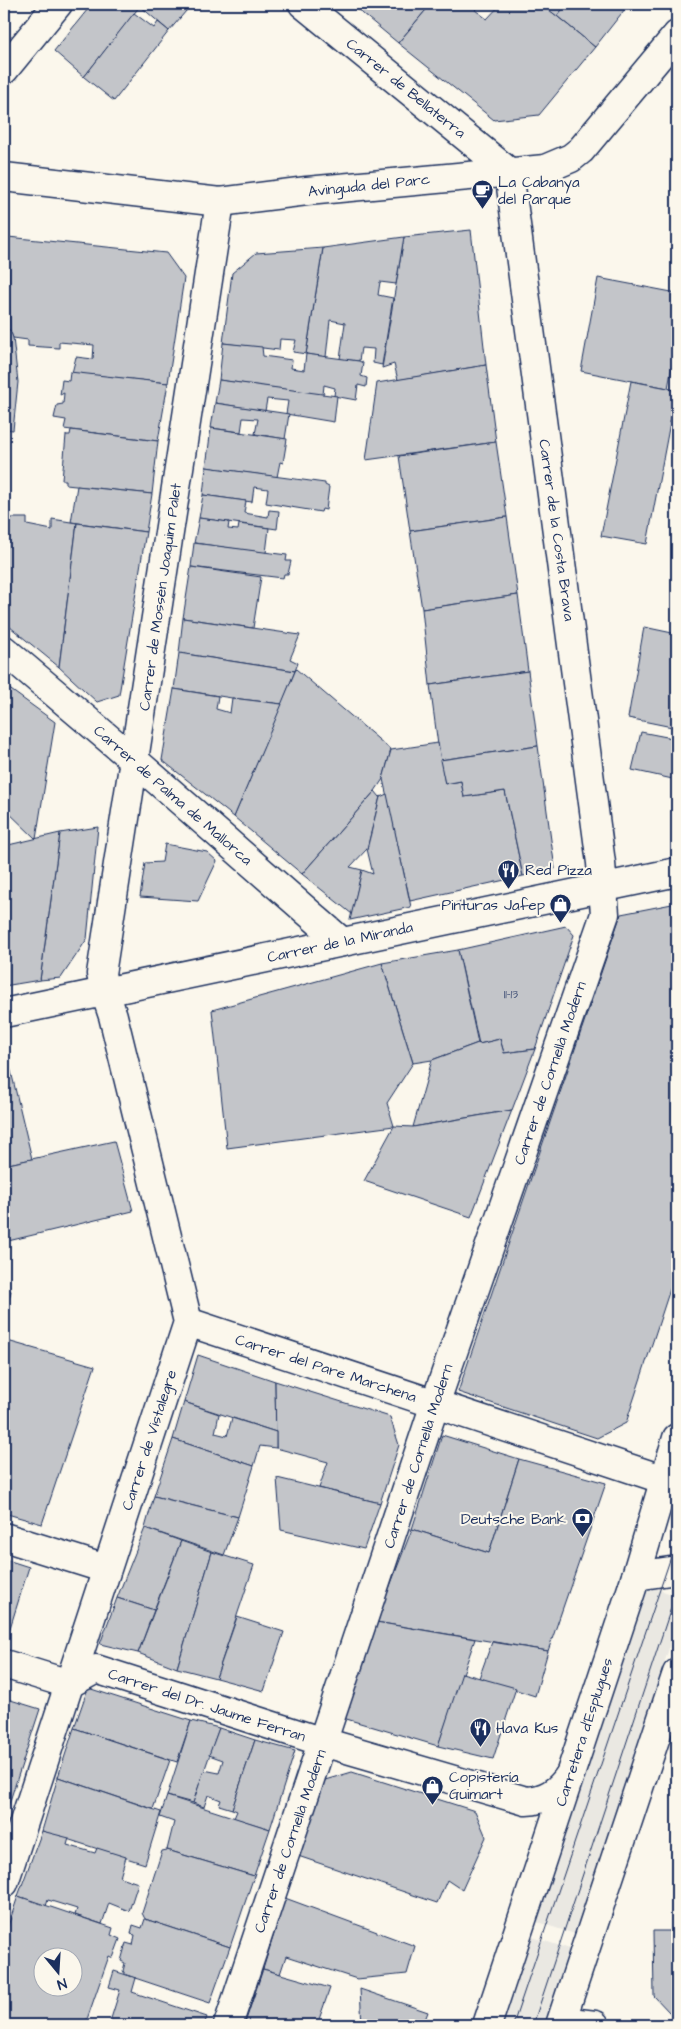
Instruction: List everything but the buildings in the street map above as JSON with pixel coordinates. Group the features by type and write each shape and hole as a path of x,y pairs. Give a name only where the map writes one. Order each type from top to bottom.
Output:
{"street":[{"path":"4,70 58,4"},
{"name":"Carrer de Bellaterra","path":"303,4 509,172"},
{"name":"Avinguda del Parc","path":"4,177 220,202 308,191 545,169 571,158 581,150 677,35"},
{"name":"Carrer de la Costa Brava","path":"509,172 603,888"},
{"name":"Carrer de Mossèn Joaquim Palet","path":"105,992 101,974 220,202"},
{"name":"Carrer de Palma de Mallorca","path":"4,650 135,761 342,942"},
{"name":"Carrer de la Miranda","path":"4,1013 677,872"},
{"name":"Carrer de Cornellà Modern","path":"228,2025 435,1404 605,914 603,888"},
{"path":"105,992 114,1016 188,1322"},
{"name":"Carrer del Pare Marchena","path":"188,1322 671,1482"},
{"name":"Carrer de Vistalegre","path":"4,1883 188,1322"},
{"name":"Carretera d'Esplugues","path":"487,2025 636,1576 671,1482 677,1438"},
{"path":"4,1537 106,1569"},
{"path":"636,1576 677,1570"},
{"path":"4,1664 69,1684"},
{"name":"Carrer del Dr. Jaume Ferran","path":"69,1684 96,1669 323,1742 526,1801 546,1798 555,1792 570,1774"},
{"path":"595,2025 561,2023 677,1674"}],"shaded area":[{"path":"649,1586 677,1596 677,1624 575,1934 537,1922"},
{"path":"532,1937 570,1949 544,2025 503,2025"}],"tram line":[{"path":"513,2025 677,1539"},
{"path":"533,2025 677,1590"}],"place":[{"name":"La Cabanya del Parque","path":"482,210"},
{"name":"Red Pizza","path":"509,889"},
{"name":"Pinturas Jafep","path":"561,924"},
{"name":"Deutsche Bank","path":"582,1538"},
{"name":"Hava Kus","path":"480,1747"},
{"name":"Copistería Guimart","path":"433,1805"}]}
